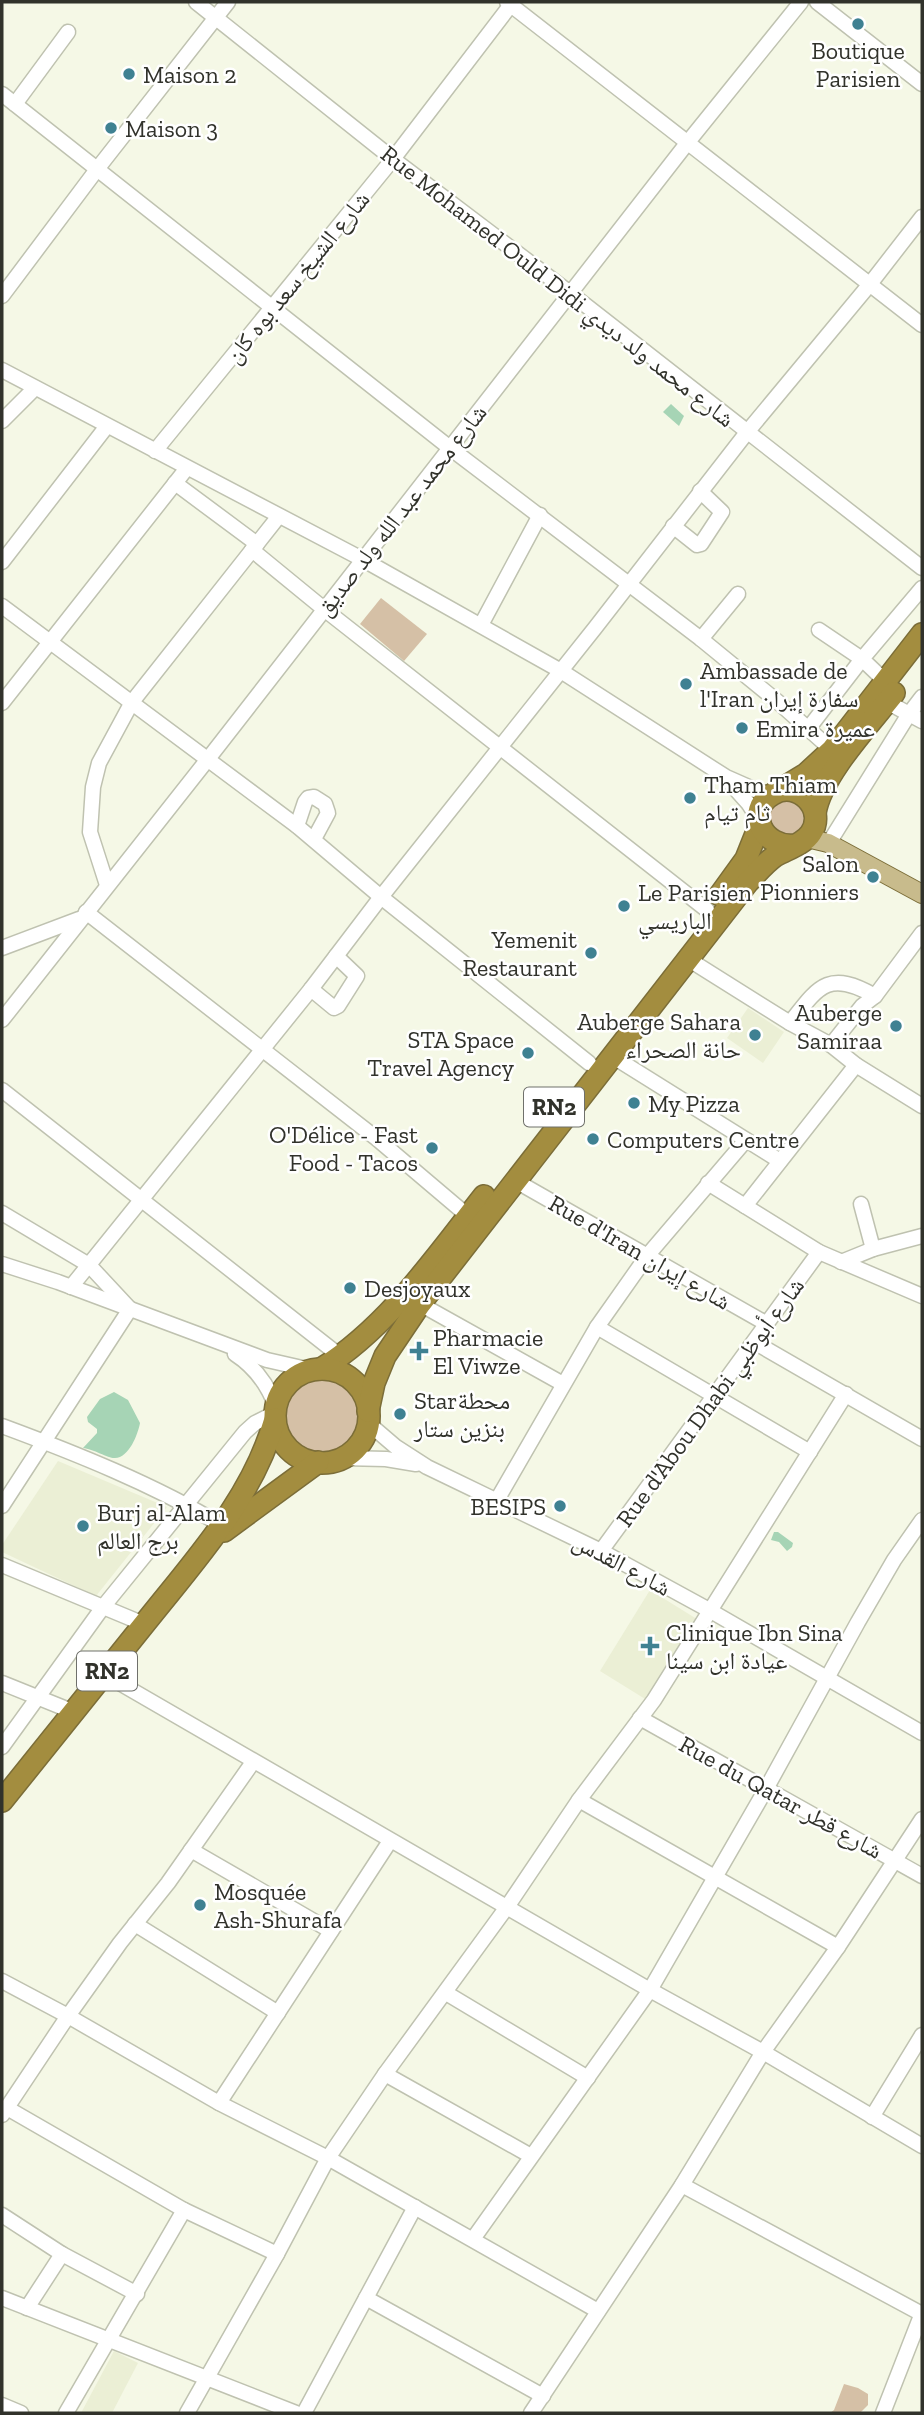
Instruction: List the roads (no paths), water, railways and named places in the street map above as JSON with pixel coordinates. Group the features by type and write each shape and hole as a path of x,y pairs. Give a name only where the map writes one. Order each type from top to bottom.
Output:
{"highway":[{"path":"922,634 886,691 832,772 817,801 808,829 787,846 773,842 763,831 760,822 761,808 774,793 806,774 832,750 886,691 922,656"},
{"path":"774,793 784,790 800,793 812,805 808,829"},
{"name":"RN2","path":"316,1370 340,1356 374,1327 468,1216 746,859 760,822"},
{"name":"RN2","path":"368,1417 374,1383 386,1356 420,1304 514,1180 759,870 808,829"},
{"path":"316,1370 334,1371 352,1381 365,1397 368,1417 366,1431 357,1447 342,1458 318,1462 297,1455 289,1448 282,1440 275,1413 281,1393 291,1380 316,1370"},
{"name":"RN2","path":"2,1801 216,1533 258,1466 268,1445 275,1413"},
{"name":"RN2","path":"216,1533 318,1462"}],"main road":[{"path":"808,829 832,838 850,855"},
{"path":"808,829 828,843 922,894"}],"street":[{"name":"Rue Mohamed Ould Didi شارع محمد ولد ديدي","path":"195,2 393,159 570,293 922,568"},
{"path":"2,296 228,2"},
{"name":"شارع محمد عبد الله ولد صديق","path":"2,1020 688,142 801,2"},
{"path":"817,2 922,84"},
{"path":"510,3 922,325"},
{"name":"شارع الشيخ سعد بوه كان","path":"155,452 393,159 510,3"},
{"path":"15,104 68,32"},
{"path":"2,94 450,448 701,639 832,750"},
{"path":"71,1287 311,989 700,491 870,284 922,216"},
{"path":"2,370 362,559 481,625 561,671 726,777 745,787 774,793"},
{"path":"2,421 35,388"},
{"path":"2,562 107,426"},
{"path":"2,703 187,468"},
{"path":"175,483 255,547 324,609 707,910"},
{"path":"673,526 697,545 701,544 722,513 700,491"},
{"path":"481,625 540,515"},
{"path":"107,885 90,832 93,788 99,763 132,702 279,516"},
{"path":"808,729 922,588"},
{"path":"701,639 738,594"},
{"path":"2,606 314,839 381,897 589,1063"},
{"path":"819,630 862,659 886,691 916,718"},
{"path":"832,838 916,718 922,697"},
{"path":"726,777 760,822"},
{"path":"297,826 308,798 313,797 325,804 328,813 314,839"},
{"path":"2,948 84,915 262,1047 468,1216"},
{"path":"831,1045 862,1006 874,996 922,933"},
{"path":"311,989 334,1008 338,1006 357,976 336,956"},
{"path":"688,959 790,1023 831,1045 856,1065 922,1106"},
{"path":"790,1023 811,996 831,982 862,988 874,996"},
{"path":"612,1056 780,1161"},
{"path":"745,1206 856,1065"},
{"path":"2,1090 340,1356"},
{"path":"497,1500 597,1326 647,1256 746,1140"},
{"name":"Rue d'Iran شارع إيران","path":"514,1180 767,1324"},
{"path":"708,1183 820,1252 922,1296"},
{"path":"861,1203 873,1249"},
{"path":"2,1213 89,1265 130,1309"},
{"path":"841,1262 873,1249 922,1236"},
{"name":"Rue d'Abou Dhabi شارع أبوظبي","path":"601,1551 820,1252"},
{"path":"2,1264 267,1360 316,1370"},
{"path":"420,1304 563,1384"},
{"path":"2,1506 130,1309"},
{"path":"597,1326 810,1452"},
{"path":"2,1747 103,1607 245,1432 275,1413 271,1393 260,1376 244,1360 213,1341"},
{"path":"754,1342 922,1439"},
{"path":"187,2413 328,2158 385,2074 508,1907 579,1800 654,1700 846,1394"},
{"path":"368,1417 396,1447 427,1466"},
{"path":"2,1426 44,1441 187,1504 216,1533"},
{"path":"342,1458 386,1459 427,1466"},
{"name":"شارع القدس","path":"427,1466 601,1551 922,1733"},
{"path":"473,2239 650,1990 894,1560 922,1520"},
{"path":"2,1564 144,1624"},
{"path":"104,1674 922,2146"},
{"path":"2,1683 74,1712"},
{"name":"Rue du Qatar شارع قطر","path":"640,1718 922,1876"},
{"path":"253,1762 68,2016 4,2112 184,2210 277,2254"},
{"path":"579,1800 838,1947"},
{"path":"531,2413 681,2185 763,2052 838,1947 922,1819"},
{"path":"219,2103 390,1841"},
{"path":"191,1850 331,1931"},
{"path":"135,1924 278,2013"},
{"path":"2,1981 219,2103 328,2158 598,2311"},
{"path":"446,1993 588,2078"},
{"path":"872,2118 922,2035"},
{"path":"385,2074 531,2156"},
{"path":"681,2185 922,2314 883,2413"},
{"path":"304,2413 415,2207"},
{"path":"66,2413 184,2210"},
{"path":"2,2215 62,2254 137,2294"},
{"path":"27,2308 62,2254"},
{"path":"2,2298 296,2413"},
{"path":"366,2298 543,2396"},
{"path":"2,2405 21,2413"}],"place":[{"name":"Boutique Parisien","path":"858,24"},
{"name":"Maison 2","path":"129,74"},
{"name":"Maison 3","path":"111,128"},
{"name":"Ambassade de l'Iran سفارة إيران","path":"686,684"},
{"name":"Emira عميرة","path":"742,728"},
{"name":"Tham Thiam ثام تيام","path":"690,798"},
{"name":"Salon Pionniers","path":"873,877"},
{"name":"Le Parisien الباريسي","path":"624,906"},
{"name":"Yemenit Restaurant","path":"591,953"},
{"name":"Auberge Samiraa","path":"896,1026"},
{"name":"Auberge Sahara حانة الصحراء","path":"755,1035"},
{"name":"STA Space Travel Agency","path":"528,1053"},
{"name":"My Pizza","path":"634,1103"},
{"name":"Computers Centre","path":"593,1139"},
{"name":"O'Délice - Fast Food - Tacos","path":"432,1148"},
{"name":"Desjoyaux","path":"350,1288"},
{"name":"Pharmacie El Viwze","path":"419,1351"},
{"name":"Starمحطة بنزين ستار","path":"400,1414"},
{"name":"BESIPS","path":"560,1506"},
{"name":"Burj al-Alam برج العالم","path":"83,1526"},
{"name":"Clinique Ibn Sina عيادة ابن سينا","path":"650,1646"},
{"name":"Mosquée Ash-Shurafa","path":"200,1905"}]}
